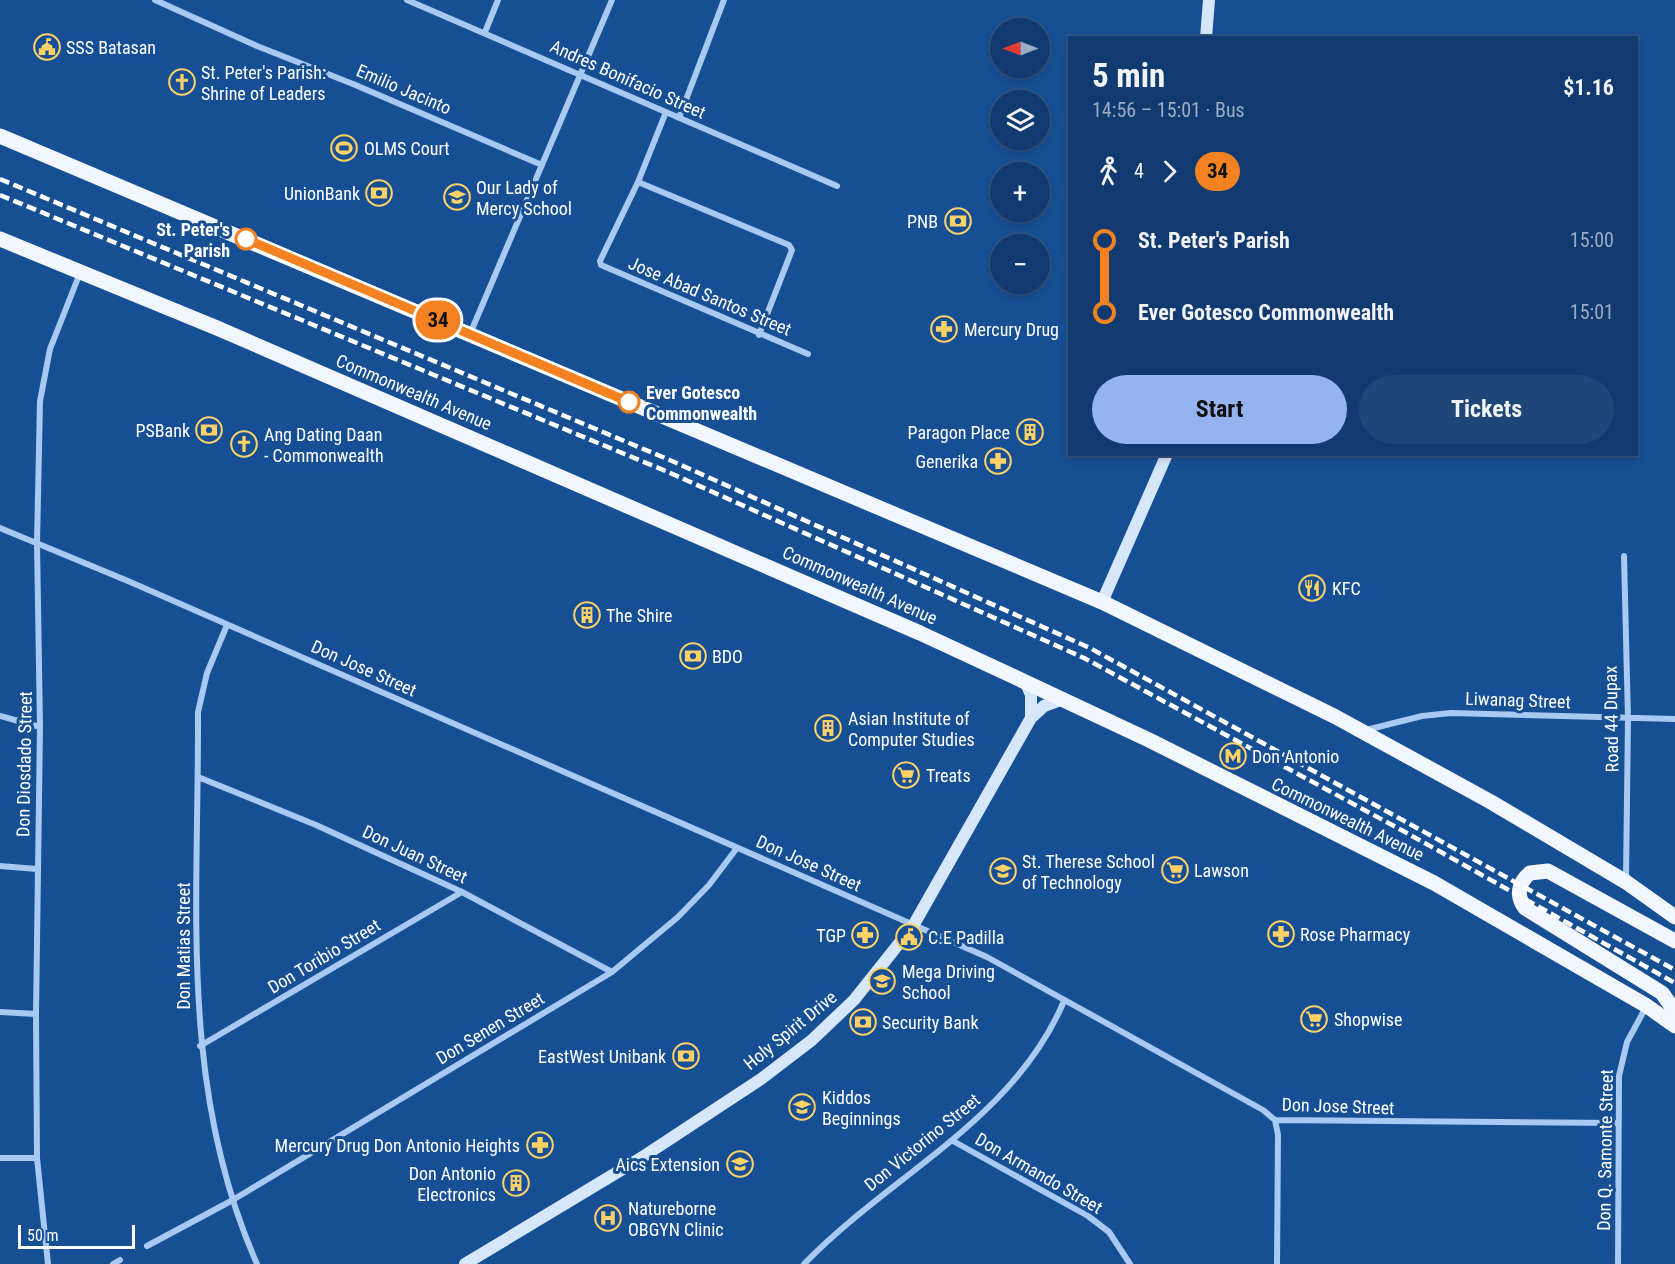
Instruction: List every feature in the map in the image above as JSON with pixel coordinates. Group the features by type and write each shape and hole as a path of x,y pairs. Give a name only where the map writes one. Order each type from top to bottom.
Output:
{"main road":[{"path":"1206,36 1209,0"},
{"path":"0,136 1102,602 1361,732 1491,801 1626,882 1675,917"},
{"name":"Commonwealth Avenue","path":"0,239 80,271 910,628 1025,681 1434,883 1647,1006 1675,1026"},
{"path":"1102,602 1166,456"},
{"path":"1025,681 1031,695 1031,718"},
{"name":"Holy Spirit Drive","path":"465,1264 641,1158 795,1053 854,1000 913,926 1031,718 1044,706 1063,699"},
{"path":"1675,941 1548,872 1530,873 1522,882 1519,896 1526,908 1662,993 1675,1011"}],"street":[{"name":"Emilio Jacinto","path":"155,0 257,46 353,84 542,165"},
{"name":"Andres Bonifacio Street","path":"407,0 837,186"},
{"path":"485,32 498,0"},
{"path":"470,334 612,0"},
{"path":"679,118 724,0"},
{"path":"666,112 638,182 789,245 792,250 759,335"},
{"name":"Jose Abad Santos Street","path":"638,182 600,261 601,265 759,335 808,354"},
{"name":"Don Diosdado Street","path":"48,1264 37,1158 37,870 40,727 37,544 41,393 50,349 80,271"},
{"name":"Don Jose Street","path":"0,528 987,957 1263,1110 1275,1120 1618,1123"},
{"name":"Road 44 Dupax","path":"1624,556 1628,719 1626,882"},
{"name":"Don Matias Street","path":"227,625 200,693 196,992 200,1046 210,1118 231,1201 256,1264"},
{"name":"Liwanag Street","path":"1361,732 1422,716 1451,713 1628,719 1675,718"},
{"path":"0,716 40,727"},
{"name":"Don Juan Street","path":"198,777 315,825 462,892 612,972"},
{"name":"Don Senen Street","path":"147,1246 231,1201 612,972 678,917 709,885 737,848"},
{"path":"0,866 37,870"},
{"name":"Don Toribio Street","path":"200,1046 462,892"},
{"name":"Don Victorino Street","path":"804,1264 851,1218 952,1141 992,1104 1040,1050 1064,1001"},
{"name":"Don Q. Samonte Street","path":"1618,1264 1618,1123 1621,1059 1647,1006"},
{"path":"0,1012 36,1014"},
{"path":"1275,1120 1278,1135 1276,1264"},
{"name":"Don Armando Street","path":"952,1141 1088,1216 1109,1232 1130,1264"},
{"path":"0,1158 37,1158"}],"railway":[{"path":"0,179 672,461 1090,648 1675,970"},
{"path":"0,195 668,472 1084,658 1405,832 1675,983"}],"bus line":[{"name":"34","path":"246,239 629,402"}],"place":[{"name":"SSS Batasan","path":"47,47"},
{"name":"St. Peter's Parish: Shrine of Leaders","path":"182,82"},
{"name":"OLMS Court","path":"344,148"},
{"name":"UnionBank","path":"379,193"},
{"name":"Our Lady of Mercy School","path":"457,197"},
{"name":"PNB","path":"958,221"},
{"name":"St. Peter's Parish","path":"246,239"},
{"name":"Mercury Drug","path":"944,329"},
{"name":"Ever Gotesco Commonwealth","path":"629,402"},
{"name":"PSBank","path":"209,430"},
{"name":"Paragon Place","path":"1030,432"},
{"name":"Ang Dating Daan - Commonwealth","path":"244,444"},
{"name":"Generika","path":"998,461"},
{"name":"KFC","path":"1312,588"},
{"name":"The Shire","path":"587,615"},
{"name":"BDO","path":"693,656"},
{"name":"Asian Institute of Computer Studies","path":"828,728"},
{"name":"Don Antonio","path":"1233,756"},
{"name":"Treats","path":"906,775"},
{"name":"Lawson","path":"1175,870"},
{"name":"St. Therese School of Technology","path":"1003,871"},
{"name":"Rose Pharmacy","path":"1281,934"},
{"name":"TGP","path":"865,935"},
{"name":"C.E Padilla","path":"909,937"},
{"name":"Mega Driving School","path":"882,981"},
{"name":"Shopwise","path":"1314,1019"},
{"name":"Security Bank","path":"863,1022"},
{"name":"EastWest Unibank","path":"686,1056"},
{"name":"Kiddos Beginnings","path":"802,1107"},
{"name":"Mercury Drug Don Antonio Heights","path":"540,1145"},
{"name":"Aics Extension","path":"740,1164"},
{"name":"Don Antonio Electronics","path":"516,1183"},
{"name":"Natureborne OBGYN Clinic","path":"608,1218"}]}
